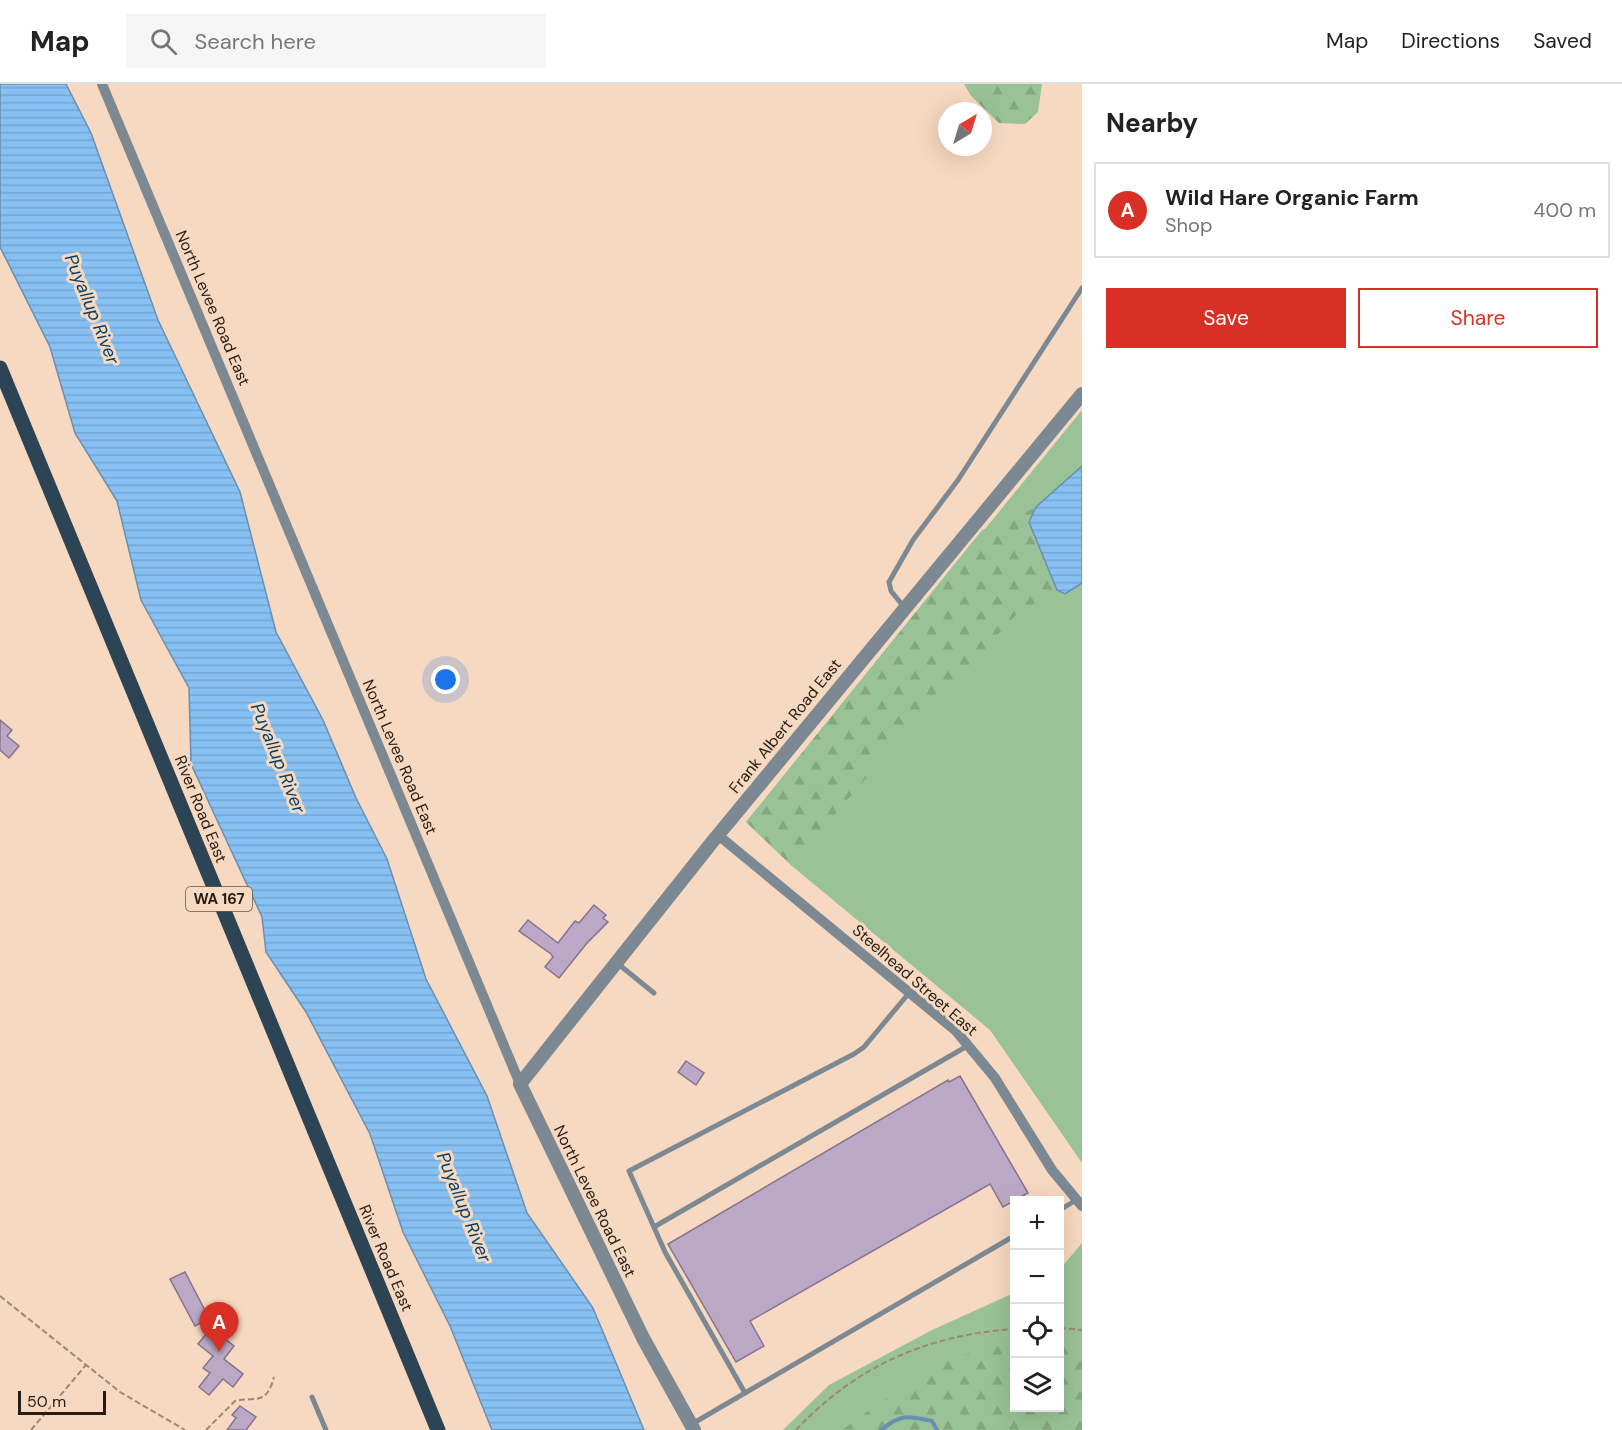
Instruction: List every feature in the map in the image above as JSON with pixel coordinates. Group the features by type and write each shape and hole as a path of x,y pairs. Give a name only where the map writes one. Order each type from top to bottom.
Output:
{"main road":[{"name":"River Road East","path":"0,368 438,1430"}],"street":[{"name":"North Levee Road East","path":"102,84 520,1084 643,1338 692,1427"},
{"name":"Frank Albert Road East","path":"520,1084 718,835 1082,394"},
{"name":"Steelhead Street East","path":"718,835 956,1031 1015,1106 1052,1170 1080,1203"}],"lane":[{"path":"905,607 891,591 889,582 913,540 958,480 1082,288"},
{"path":"617,963 654,993"},
{"path":"745,1393 665,1252 629,1171 854,1054 864,1047 909,993"},
{"path":"654,1227 969,1046"},
{"path":"1064,1208 1080,1203"},
{"path":"692,1427 745,1393 1010,1238"},
{"path":"312,1397 326,1430"}],"path":[{"path":"0,1296 120,1392 184,1430"},
{"path":"1064,1328 1082,1329"},
{"path":"796,1430 816,1409 846,1384 889,1360 929,1343 978,1332 1010,1329"},
{"path":"31,1430 86,1365"},
{"path":"206,1430 235,1401 257,1401 263,1397 274,1377"}],"green space":[{"path":"964,84 1042,84 1038,112 1025,124 999,123 992,116 992,102 977,102"},
{"path":"1082,410 1082,1163 990,1030 792,866 746,822"},
{"path":"1036,507 1029,522 1057,590 1017,614 865,779 792,866 746,822 982,530 998,526"},
{"path":"1082,1243 1082,1430 783,1430 829,1385 932,1330 1010,1295 1010,1412 1064,1412 1064,1264"},
{"path":"996,1346 1010,1346 1010,1412 1064,1412 1064,1346 1082,1346 1082,1430 842,1430 882,1401 953,1358"}],"water":[{"name":"Puyallup River","path":"0,84 66,84 91,133 158,320 240,492 276,632 323,720 356,798 387,859 426,979 487,1096 527,1213 593,1308 644,1430 492,1430 450,1326 403,1232 370,1134 306,1012 266,952 262,917 191,764 189,688 141,600 117,501 75,433 50,347 0,247"},
{"path":"1082,466 1082,583 1065,594 1057,590 1029,522 1036,507"}],"building":[{"path":"0,720 12,730 7,736 19,746 9,758 0,750"},
{"path":"594,905 606,915 603,918 608,922 587,943 559,978 545,967 553,957 551,954 519,931 528,920 558,943 575,921 579,923"},
{"path":"686,1061 704,1073 696,1085 678,1072"},
{"path":"960,1076 1028,1193 1023,1196 1010,1196 1010,1203 1003,1207 990,1184 750,1321 764,1346 736,1362 668,1244 948,1080 949,1082"},
{"path":"185,1272 209,1318 195,1326 170,1279"},
{"path":"211,1328 234,1346 224,1359 243,1374 233,1387 223,1379 209,1395 199,1387 210,1373 203,1368 213,1356 198,1344"},
{"path":"240,1406 256,1417 246,1430 227,1430 236,1418 232,1415"}],"waterway":[{"path":"881,1430 905,1417 932,1421 937,1430"}],"place":[{"name":"Wild Hare Organic Farm","path":"219,1352"}]}
